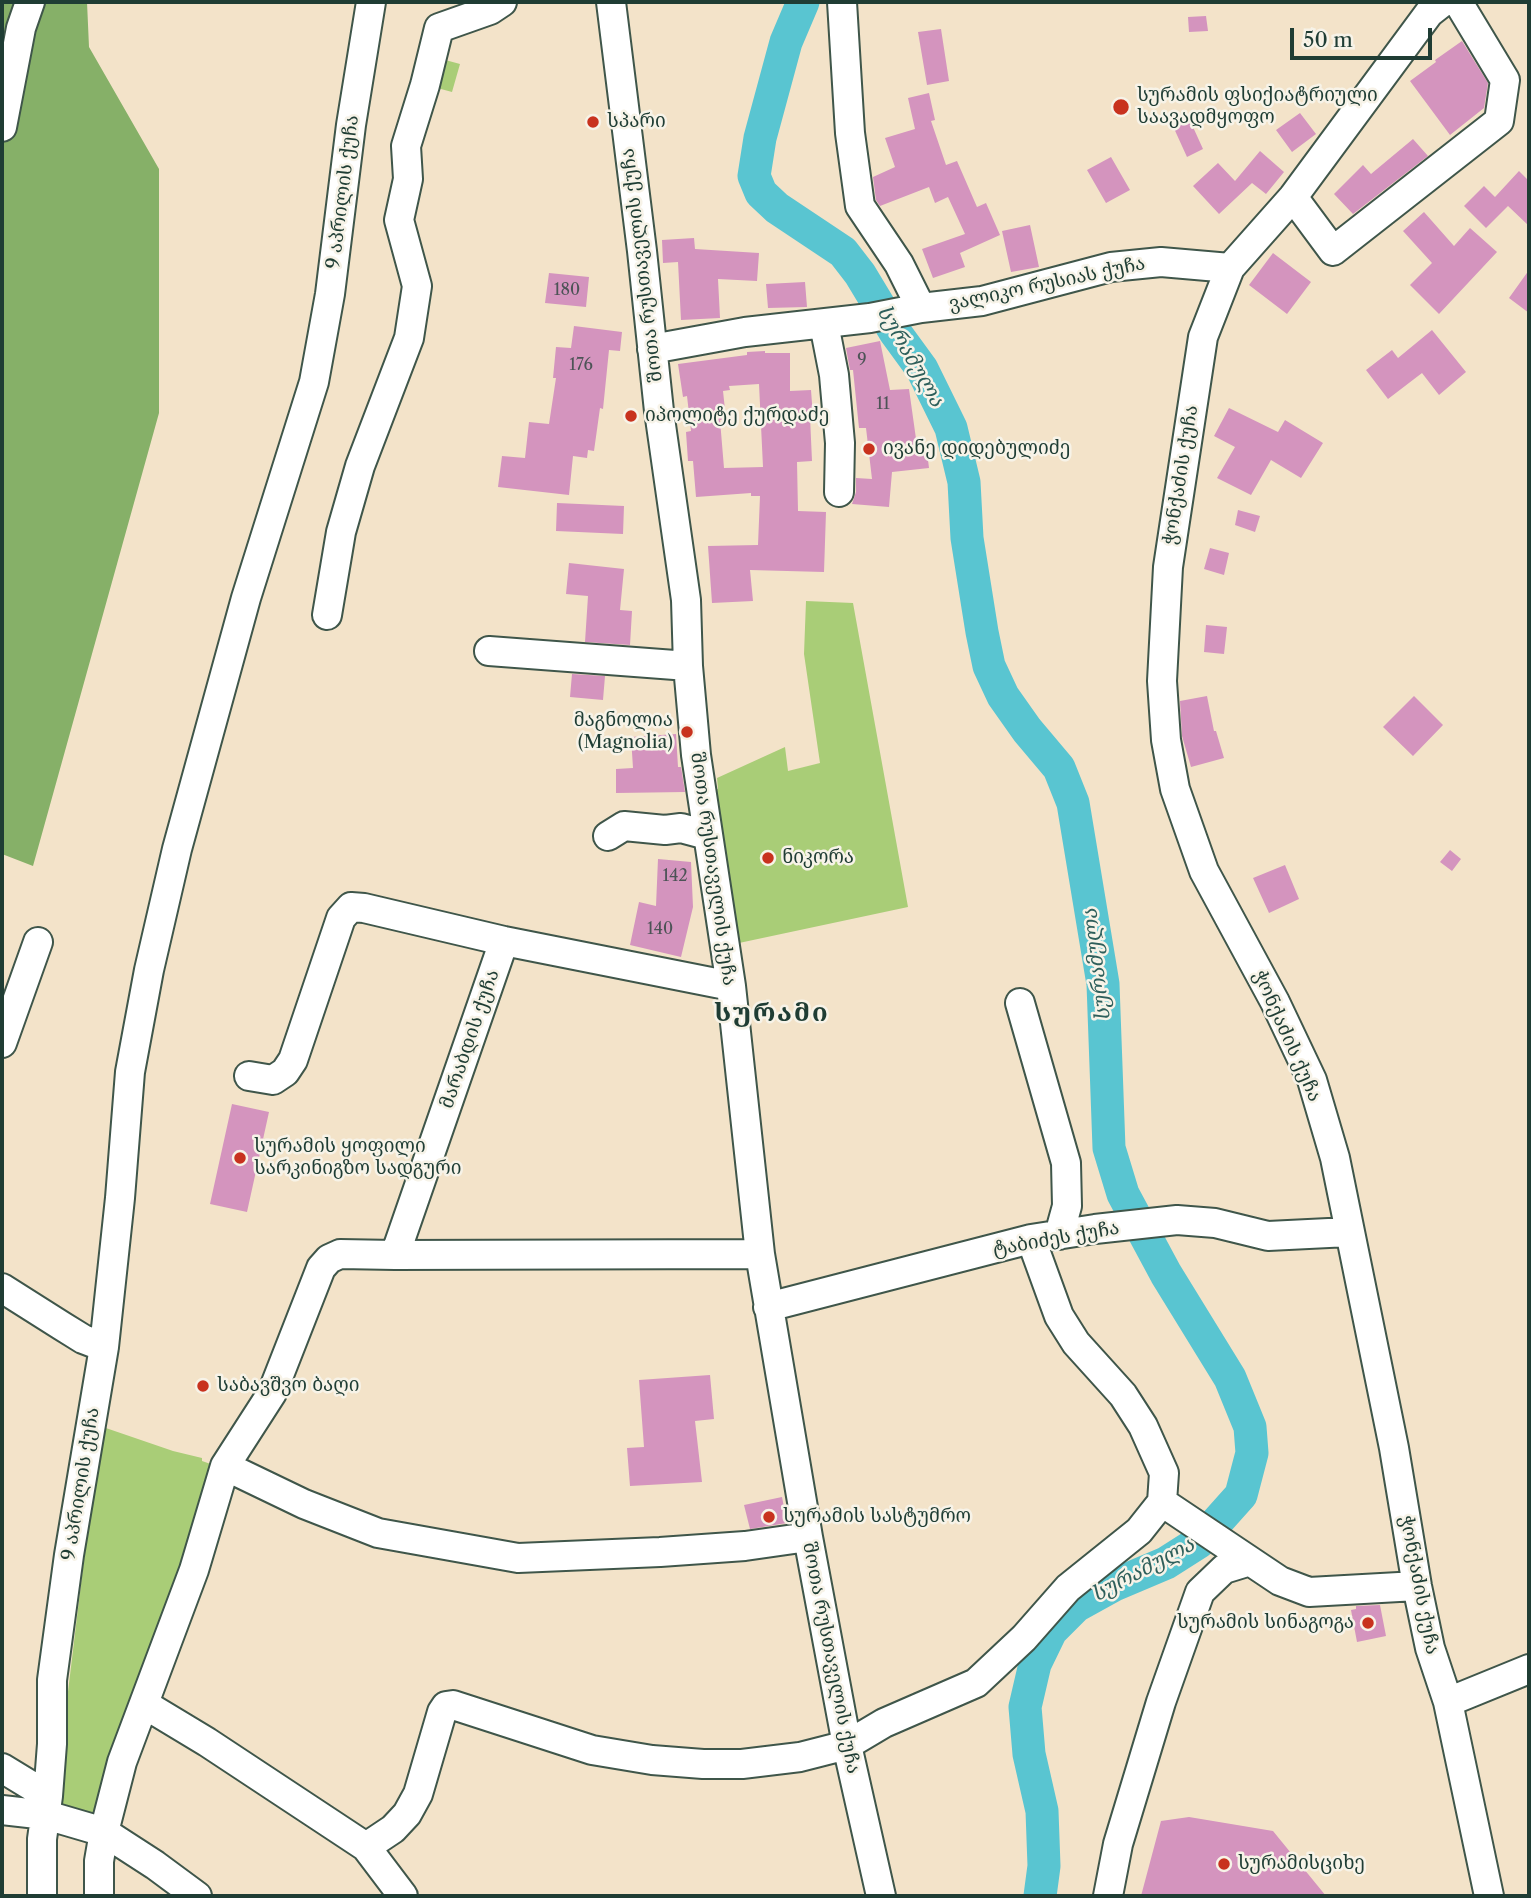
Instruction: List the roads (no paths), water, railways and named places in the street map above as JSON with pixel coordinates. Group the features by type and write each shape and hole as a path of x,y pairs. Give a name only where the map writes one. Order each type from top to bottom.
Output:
{"street":[{"path":"2,127 21,28 30,2"},
{"name":"9 აპრილის ქუჩა","path":"42,1896 42,1839 52,1744 52,1680 69,1555 104,1347 130,1072 149,970 177,849 246,598 314,382 330,294 351,125 371,2"},
{"path":"327,615 341,532 360,466 409,338 417,286 399,219 408,179 406,146 439,28 490,10 502,2"},
{"name":"შოთა რუსთაველის ქუჩა","path":"611,2 652,349 686,600 695,755 730,986 760,1254 808,1537 847,1745 881,1896"},
{"path":"842,2 850,133 860,206 899,264 917,309"},
{"path":"1230,268 1293,197 1429,13 1443,2"},
{"path":"1293,197 1333,251 1499,121 1505,80 1458,2"},
{"name":"ვალიკო რუსიას ქუჩა","path":"652,349 745,332 870,318 982,301 1111,267 1161,262 1230,268"},
{"name":"ჭონქაძის ქუჩა","path":"1230,268 1203,337 1167,567 1162,681 1166,740 1175,789 1204,871 1275,1002 1312,1080 1335,1158 1394,1448 1417,1586 1430,1648 1448,1702 1489,1896"},
{"path":"824,324 834,375 838,416 839,492"},
{"path":"489,651 688,666"},
{"path":"608,836 624,825 665,830 681,828 707,835"},
{"path":"249,1076 273,1080 285,1072 293,1060 341,918 351,907 730,986"},
{"name":"მარაბდის ქუჩა","path":"395,1255 504,941"},
{"path":"2,1043 38,942"},
{"path":"366,1847 393,1829 407,1814 418,1794 442,1712 446,1706 453,1704 592,1751 652,1760 742,1764 800,1758 847,1745 884,1723 976,1683 1024,1638 1068,1588 1139,1531 1162,1502 1164,1473 1143,1426 1123,1395 1076,1343 1059,1316 1045,1237 1067,1206 1066,1163 1020,1003"},
{"name":"ტაბიძეს ქუჩა","path":"768,1307 1045,1237 1096,1229 1177,1220 1215,1223 1268,1236 1349,1232"},
{"path":"99,1896 99,1861 122,1762 194,1570 225,1466 272,1393 321,1268 329,1259 340,1254 760,1254"},
{"path":"2,1287 83,1339 104,1347"},
{"path":"225,1466 304,1504 378,1533 518,1558 745,1546 808,1537"},
{"path":"1162,1502 1280,1581 1309,1591 1417,1586"},
{"path":"1108,1896 1118,1844 1161,1702 1200,1592 1224,1569 1243,1556"},
{"path":"1448,1702 1529,1669"},
{"path":"144,1704 207,1742 366,1847 403,1896"},
{"path":"2,1769 47,1805 104,1832 197,1896"},
{"path":"2,1810 47,1805"}],"waterway":[{"name":"სურამულა","path":"803,2 786,42 760,138 754,176 761,193 777,208 843,252 922,369 951,428 964,482 967,538 989,666 1003,696 1059,768 1073,803 1103,984 1109,1148 1123,1194 1166,1274 1230,1378 1250,1427 1252,1453 1241,1495 1199,1542 1166,1563 1114,1585 1076,1606 1051,1631 1035,1664 1025,1707 1029,1754 1042,1811 1044,1866 1040,1896"}],"place":[{"name":"სურამის ფსიქიატრიული საავადმყოფო","path":"1121,107"},
{"name":"სპარი","path":"593,122"},
{"name":"იპოლიტე ქურდაძე","path":"631,416"},
{"name":"ივანე დიდებულიძე","path":"869,449"},
{"name":"მაგნოლია (Magnolia)","path":"687,732"},
{"name":"ნიკორა","path":"768,858"},
{"name":"სურამის ყოფილი სარკინიგზო სადგური","path":"240,1158"},
{"name":"საბავშვო ბაღი","path":"203,1386"},
{"name":"სურამის სასტუმრო","path":"769,1517"},
{"name":"სურამის სინაგოგა","path":"1368,1623"},
{"name":"სურამისციხე","path":"1224,1864"}],"district":[{"name":"სურამი","path":"772,1013"}]}
